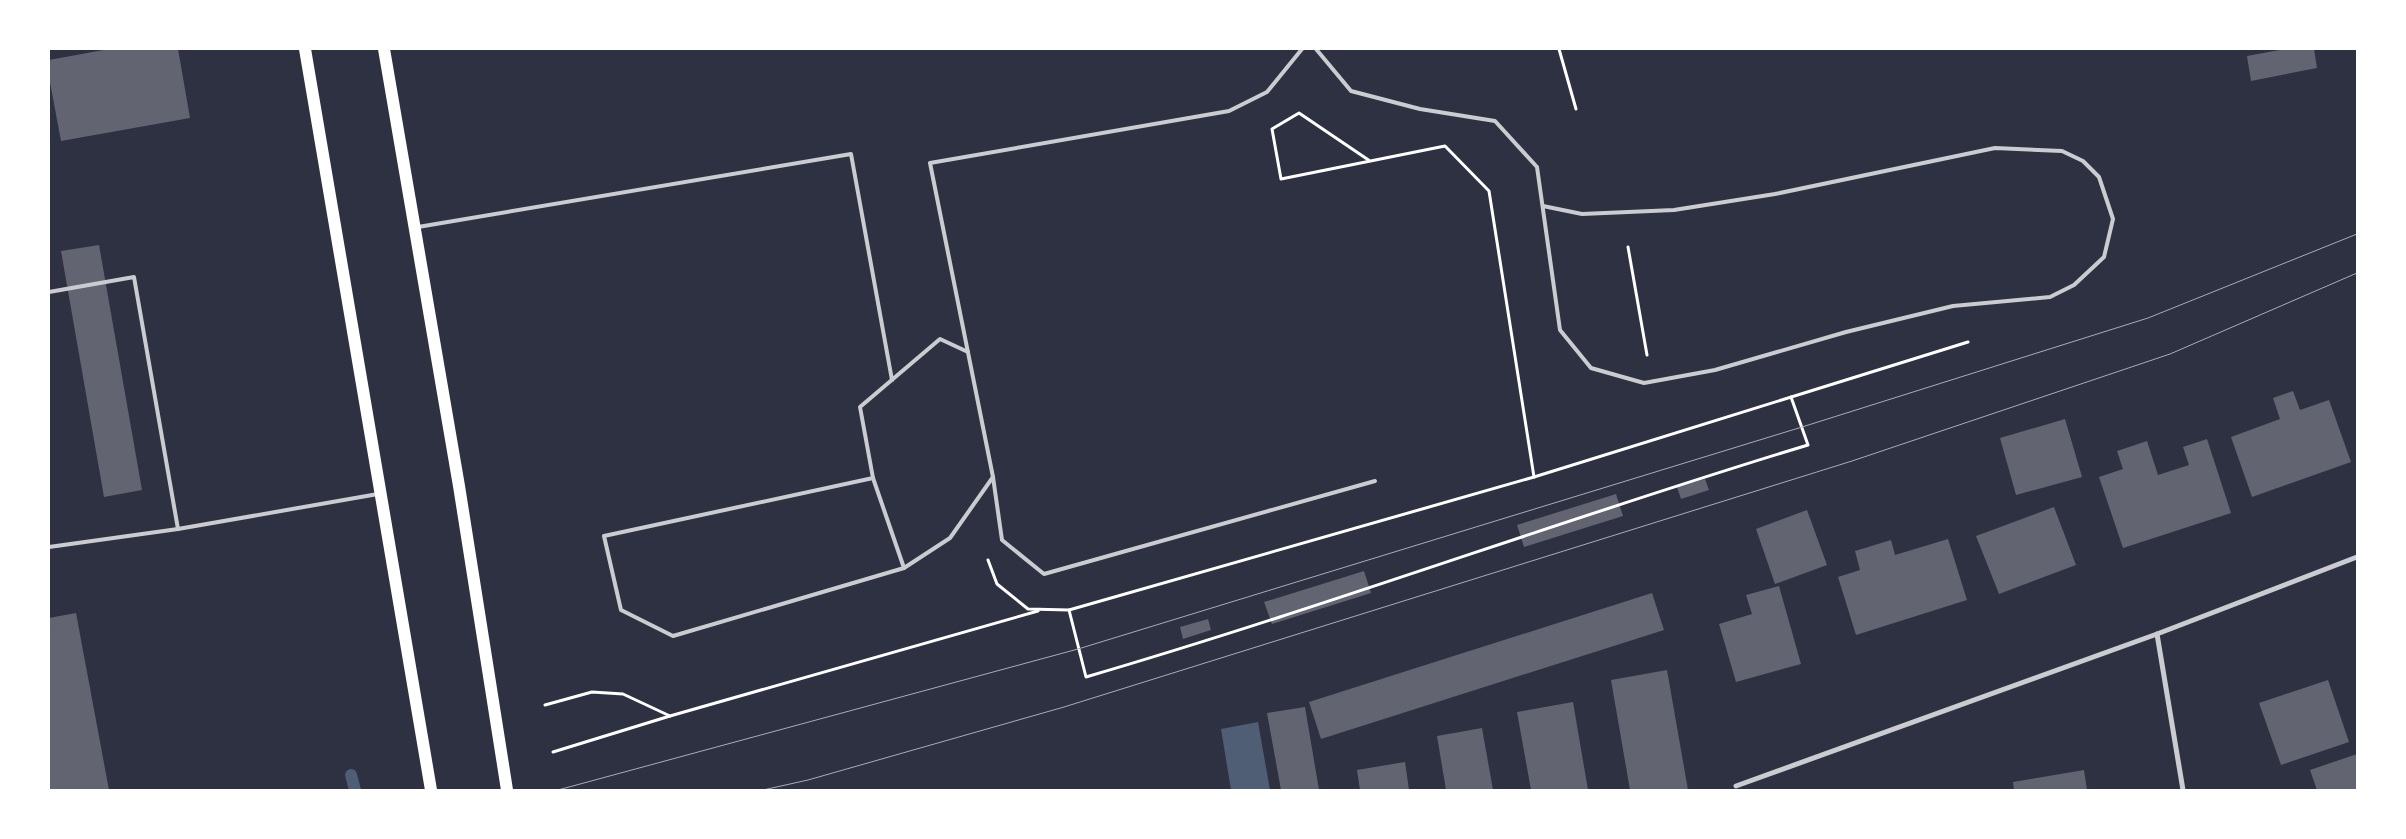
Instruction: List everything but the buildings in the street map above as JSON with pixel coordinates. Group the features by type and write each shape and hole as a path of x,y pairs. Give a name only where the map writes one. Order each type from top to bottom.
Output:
{"main road":[{"path":"305,49 431,790"},
{"path":"384,49 416,227 507,790"}],"street":[{"path":"1736,786 2156,634 2357,557"},
{"path":"2156,634 2183,790"}],"lane":[{"path":"1302,49 1266,92 1229,110 930,163 993,477 1002,540 1044,574 1376,482"},
{"path":"1316,49 1351,91 1420,109 1496,121 1537,167 1560,330 1591,368 1644,383 1715,370 1846,332 1952,306 2050,296 2074,285 2104,257 2113,219 2099,177 2082,161 2062,151 1995,148 1775,194 1674,210 1582,214 1543,206"},
{"path":"416,227 851,154 892,380"},
{"path":"49,292 134,277 178,529"},
{"path":"904,568 873,478 860,407 940,339 968,352"},
{"path":"873,478 604,536 621,610 672,636 904,568 950,538 993,477"},
{"path":"49,547 178,529 381,494"}],"path":[{"path":"1559,49 1576,109"},
{"path":"1370,161 1299,113 1272,130 1280,179 1370,161 1445,146 1489,191 1534,477"},
{"path":"1628,247 1647,355"},
{"path":"985,552 997,584 1028,609 1069,610 1534,477 1968,342"},
{"path":"1069,610 1086,677 1215,639 1682,483 1808,445 1791,397"},
{"path":"552,752 670,716 1043,610"},
{"path":"545,705 592,692 623,694 670,716"}],"water":[{"path":"1258,722 1270,790 1231,790 1221,729"}],"waterway":[{"path":"351,775 355,790"}],"tram line":[{"path":"558,790 1078,649 1802,427 2148,318 2357,234"},
{"path":"763,790 808,780 1064,707 1852,461 2170,354 2357,273"}]}
